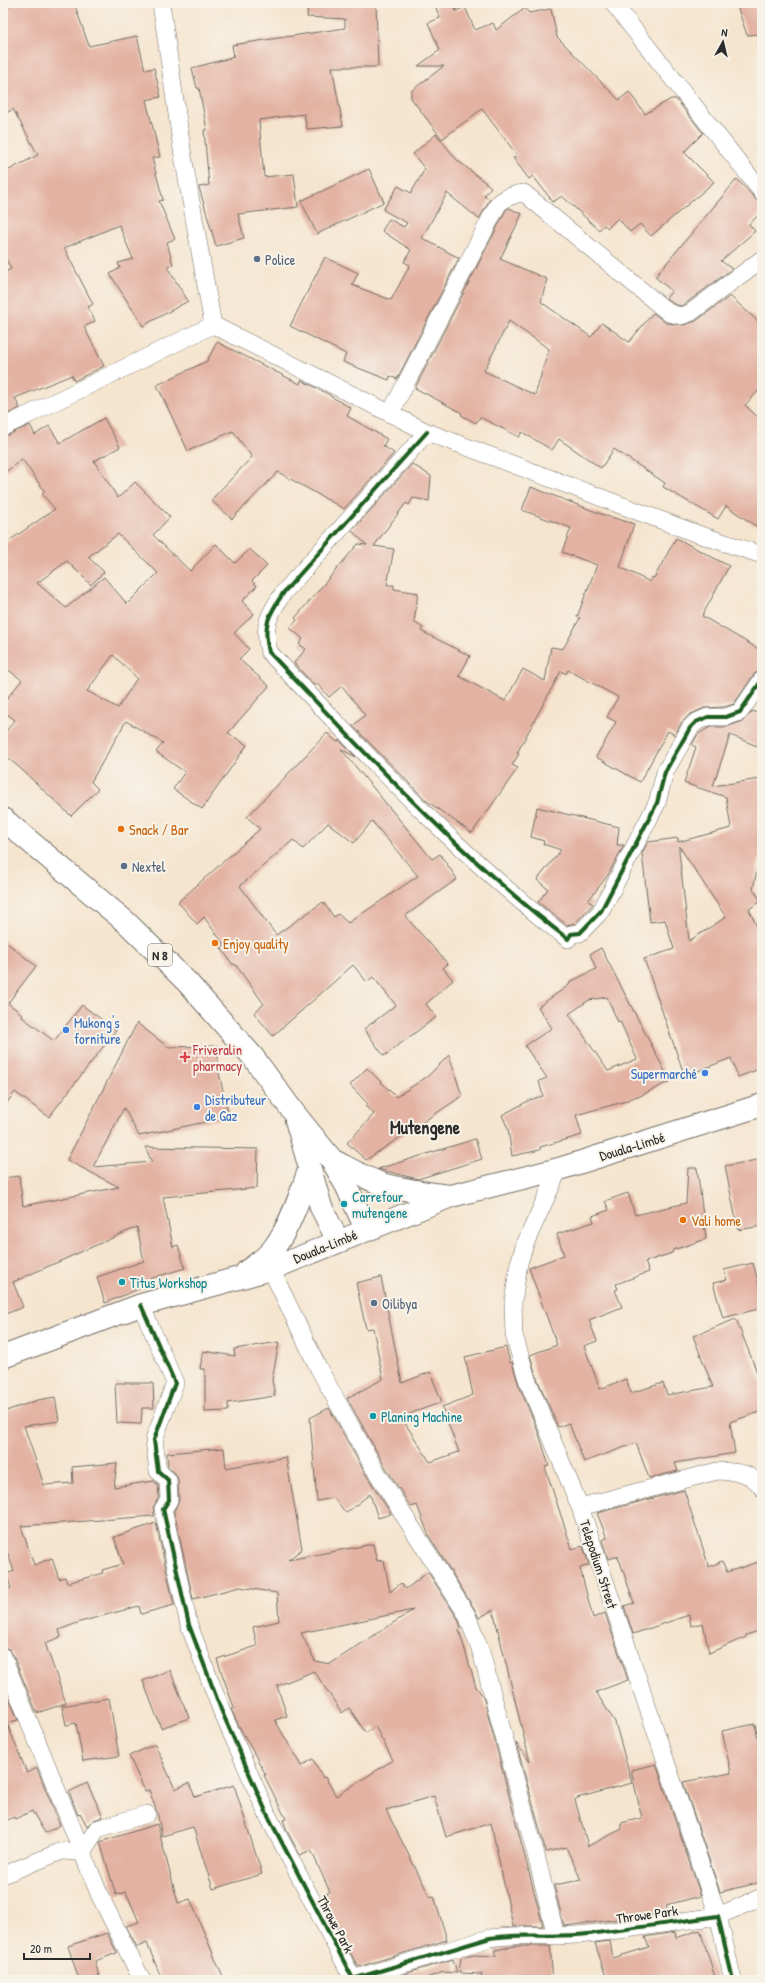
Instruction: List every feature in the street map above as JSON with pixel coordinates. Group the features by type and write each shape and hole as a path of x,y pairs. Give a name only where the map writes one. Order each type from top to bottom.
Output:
{"highway":[{"name":"N 8","path":"3,819 127,923 187,982 253,1057 294,1113 332,1160 347,1187 366,1229"},
{"name":"Douala-Limbé","path":"3,1357 141,1305 271,1268 451,1196 559,1169 762,1105"},
{"name":"N 8","path":"294,1113 309,1170 321,1207 338,1241"},
{"path":"332,1160 382,1184 451,1196"},
{"path":"238,1278 262,1260 274,1248 298,1203 309,1170"}],"street":[{"path":"161,3 183,156 213,325"},
{"path":"612,3 762,192"},
{"path":"390,414 498,204 510,196 524,193 669,313 681,316 690,313 762,259"},
{"path":"213,325 427,432 694,533 762,555"},
{"path":"3,427 213,325"},
{"path":"427,432 284,592 272,609 267,623 265,637 269,652 405,795 525,906 568,939 571,934 580,933 601,911 657,803 665,772 690,728 696,722 708,717 726,717 740,712 762,680"},
{"name":"Telepodium Street","path":"559,1169 525,1244 519,1263 513,1302 514,1335 527,1379 580,1507 718,1916 733,1980"},
{"path":"271,1268 319,1369 370,1462 467,1615 481,1652 536,1855 556,1936"},
{"name":"Throwe Park","path":"141,1305 176,1383 154,1440 158,1471 168,1480 169,1500 163,1509 189,1624 222,1712 268,1816 352,1980 490,1938 513,1934 556,1936 588,1934 718,1916"},
{"path":"580,1507 717,1471 740,1472 752,1476 762,1488"},
{"path":"3,1657 100,1896 142,1980"},
{"path":"82,1852 97,1829 147,1814"},
{"path":"3,1875 62,1851 82,1852"},
{"path":"718,1916 762,1897"}],"building":[{"path":"17,3 74,3 89,46 137,36 145,70 154,68 161,97 146,100 160,157 152,158 163,200 159,201 175,239 167,242 173,265 167,267 188,301 143,326 110,274 120,268 118,263 133,259 119,225 64,248 93,304 88,307 95,321 84,327 104,366 74,381 72,375 15,398 20,408 3,416 3,273 11,269 3,253 3,173 38,155 13,109 3,115 3,9"},
{"path":"308,3 376,3 378,67 332,67 343,126 307,129 304,114 259,120 264,177 294,174 298,207 238,214 244,238 216,246 199,187 209,185 204,130 207,130 199,88 197,88 192,68 234,57 232,45 345,28 345,19 307,17"},
{"path":"434,3 453,3 456,11 465,7 475,30 493,23 496,30 525,8 529,13 551,9 557,37 619,100 629,92 645,114 671,99 676,99 703,133 684,152 714,182 651,236 640,224 630,232 618,218 608,228 604,225 599,230 562,196 553,202 533,176 529,179 513,158 517,155 482,109 442,139 411,98 411,91 444,66 418,66 440,50 428,23 440,18"},
{"path":"736,3 762,3 762,34 747,35"},
{"path":"436,134 457,160 491,187 484,196 490,199 479,219 447,193 422,238 459,258 397,379 390,376 389,380 343,362 346,354 290,326 325,257 358,273 352,285 391,300 410,265 404,262 411,250 382,231 389,219 404,227 407,223 383,210 398,186 411,193 425,169 413,154"},
{"path":"369,169 384,202 317,234 301,201"},
{"path":"737,179 762,206 762,212 749,224 755,231 721,261 732,269 685,304 681,306 674,304 666,298 672,291 655,277"},
{"path":"509,208 522,214 500,259 547,279 541,302 591,337 602,323 629,342 653,313 666,323 684,325 696,321 730,296 762,325 762,387 745,405 762,421 762,517 756,526 726,506 718,519 663,487 665,483 614,449 601,468 559,439 552,450 522,432 519,437 480,417 476,423 461,415 462,413 415,388 506,210","holes":["509,321 549,349 535,395 484,371"]},
{"path":"217,342 300,384 301,380 330,395 351,408 347,416 387,439 383,446 394,453 344,509 278,472 232,519 211,500 252,457 233,431 188,451 157,385 207,361"},
{"path":"104,418 120,447 94,461 118,498 135,482 170,517 153,535 190,571 216,544 235,563 250,549 267,566 252,581 257,586 242,601 254,614 234,633 249,649 239,659 269,686 228,733 247,745 202,809 173,789 185,772 156,752 163,743 126,721 91,782 98,789 71,816 3,754 3,735 15,720 3,711 3,703 22,680 3,666 3,545 55,509 42,494 45,492 22,459 3,474 3,437 30,425 35,435 49,426 60,443","holes":["118,534 158,573 127,604 104,577 66,608 37,583 67,561 91,585 104,572 88,557","113,655 137,678 118,708 87,691"]},
{"path":"412,464 431,476 429,501 413,498 409,505 406,503 374,546 394,549 387,585 394,585 394,589 418,593 414,622 423,628 421,631 470,656 459,676 505,701 523,669 545,681 551,647 563,649 580,618 577,617 597,565 562,552 571,528 522,510 531,487 604,515 634,524 620,567 650,582 652,577 654,578 676,538 729,566 702,616 762,651 761,670 754,674 734,704 724,707 704,708 689,715 681,723 675,735 668,731 640,782 596,757 616,722 607,717 618,697 568,670 566,674 561,671 517,753 519,754 512,765 518,768 472,833 428,802 353,726 365,715 342,686 329,697 317,683 315,686 294,663 306,649 299,644 303,639 290,628 297,620 295,618 358,544 367,545 352,531"},
{"path":"753,711 762,716 762,732 757,746 730,735 713,786 760,779 762,793 762,847 753,889 761,901 749,909 762,938 762,1068 738,1077 731,1058 688,1075 687,1073 684,1074 644,959 674,949 665,920 650,922 642,853 648,842 678,838 678,842 731,828 726,797 684,783 696,747 692,745 698,734 710,727 726,727 743,721","holes":["679,846 726,917 689,941"]},
{"path":"327,733 337,742 339,740 356,757 341,749 432,859 440,854 457,879 405,916 448,964 443,968 453,980 426,1004 436,1017 384,1056 364,1029 396,1005 373,977 367,982 353,965 273,1036 254,1013 264,1004 235,964 233,965 221,948 225,946 204,917 197,924 178,902 260,829 247,817","holes":["372,821 418,876 348,923 338,914 334,917 323,902 276,935 240,886 293,840 303,849 328,823 354,843"]},
{"path":"537,807 619,827 617,845 624,845 608,875 588,901 593,904 575,923 567,925 538,902 548,889 537,880 561,850 543,844 544,841 531,837"},
{"path":"3,940 36,966 8,1003 23,1015 22,1017 54,1041 82,1005 116,1030 49,1117 15,1092 3,1108"},
{"path":"601,948 670,1081 638,1097 637,1096 623,1102 576,1115 582,1135 540,1147 540,1150 512,1156 508,1129 502,1115 530,1100 543,1096 539,1081 547,1078 525,1046 552,1028 538,1007 569,985 570,982 596,969 590,954","holes":["607,997 618,1022 620,1021 637,1059 608,1071 569,1014 589,1000"]},
{"path":"137,1023 168,1047 218,1046 218,1069 229,1117 139,1136 124,1108 93,1167 152,1162 145,1147 258,1149 257,1188 163,1197 173,1247 178,1245 185,1268 146,1280 146,1286 105,1303 97,1277 144,1261 137,1227 13,1282 23,1307 3,1315 3,1178 19,1176 23,1206 119,1187 67,1160"},
{"path":"449,1055 462,1096 366,1160 347,1143 374,1114 365,1106 368,1104 350,1085 367,1068 396,1097 428,1076"},
{"path":"475,1139 482,1159 418,1179 378,1169"},
{"path":"762,1159 762,1226 738,1230 725,1166"},
{"path":"688,1168 697,1168 706,1239 673,1250 672,1253 645,1262 649,1272 616,1284 618,1289 615,1290 622,1307 589,1320 597,1341 584,1346 600,1389 626,1379 631,1393 663,1383 667,1395 713,1387 693,1336 736,1319 762,1385 762,1411 730,1422 735,1453 675,1463 678,1471 649,1478 636,1443 584,1462 569,1423 558,1427 536,1376 530,1355 557,1345 529,1268 564,1255 557,1234 594,1222 592,1216 609,1210 605,1201 628,1193 635,1215 686,1203"},
{"path":"753,1263 762,1297 762,1308 723,1318 713,1283 727,1280 724,1270"},
{"path":"381,1277 402,1383 430,1372 442,1402 401,1417 430,1462 459,1452 442,1407 473,1395 465,1357 506,1347 510,1363 512,1362 518,1383 539,1434 549,1466 545,1467 572,1549 583,1546 589,1565 580,1568 593,1618 605,1613 628,1680 596,1692 615,1722 632,1783 577,1798 575,1800 588,1846 622,1829 621,1823 642,1818 631,1770 656,1764 701,1896 666,1905 668,1913 564,1926 554,1885 581,1880 566,1847 546,1852 516,1743 530,1762 493,1610 479,1618 429,1536 417,1505 411,1507 383,1463 347,1398 383,1379 373,1328 366,1329 356,1283"},
{"path":"279,1342 272,1380 275,1396 228,1403 228,1411 205,1412 205,1369 200,1369 203,1351 235,1356 234,1349"},
{"path":"115,1383 153,1383 154,1408 142,1408 141,1424 117,1423"},
{"path":"55,1397 59,1421 24,1426 44,1485 73,1483 72,1467 117,1463 114,1487 154,1481 158,1485 159,1497 153,1507 154,1516 21,1526 34,1565 52,1558 59,1579 65,1577 67,1583 103,1573 102,1570 123,1564 114,1537 156,1523 174,1605 141,1614 139,1606 80,1622 59,1630 61,1637 45,1643 66,1703 37,1713 12,1653 9,1649 3,1647 3,1591 11,1588 6,1574 14,1571 3,1541 3,1412 38,1400"},
{"path":"329,1408 365,1473 391,1514 378,1518 370,1494 346,1513 334,1498 317,1501 310,1418"},
{"path":"224,1448 226,1468 286,1457 302,1549 288,1560 373,1544 377,1561 384,1560 390,1592 401,1583 406,1589 428,1572 458,1619 461,1628 459,1630 476,1687 483,1696 543,1926 513,1926 491,1823 446,1837 434,1796 386,1810 430,1897 434,1896 447,1940 358,1967 332,1918 324,1895 330,1892 311,1850 300,1855 288,1833 283,1820 286,1819 264,1775 266,1775 231,1709 234,1708 217,1659 257,1646 253,1627 279,1621 277,1593 240,1587 193,1599 174,1511 179,1500 178,1479 175,1473 168,1467 167,1453","holes":["413,1610 330,1664 315,1661 301,1633","314,1671 342,1713 349,1708 366,1733 375,1726 393,1760 336,1796 325,1777 323,1778 313,1759 301,1766 275,1720 287,1716 277,1686"]},
{"path":"684,1490 709,1567 722,1561 727,1572 762,1561 762,1630 746,1635 746,1637 709,1653 703,1623 691,1626 689,1615 633,1634 624,1606 634,1603 618,1556 608,1559 602,1540 607,1538 597,1513"},
{"path":"170,1670 189,1718 161,1728 143,1681"},
{"path":"3,1684 18,1720 7,1723 27,1773 37,1768 60,1825 45,1833 32,1811 15,1819 14,1817 3,1822"},
{"path":"109,1698 119,1756 83,1761 76,1723 66,1725 62,1706"},
{"path":"755,1724 762,1758 762,1882 720,1892 683,1782 731,1773 722,1731"},
{"path":"155,1744 175,1789 189,1783 195,1797 234,1785 262,1874 213,1889 193,1827 162,1836 157,1812 149,1790 145,1791 129,1756"},
{"path":"87,1783 103,1817 94,1820 87,1826 80,1813 78,1815 69,1792"},
{"path":"157,1824 178,1903 190,1899 224,1980 162,1980 147,1943 137,1947 126,1926 139,1922 126,1892 116,1895 100,1842"},
{"path":"700,1930 716,1980 607,1980 595,1943 610,1941 613,1958 649,1947 645,1937 675,1932 676,1938"},
{"path":"107,1933 117,1953 95,1961 100,1980 79,1980 68,1946"},
{"path":"515,1946 550,1946 553,1980 481,1980 482,1974 459,1973 461,1958 474,1955 496,1956 495,1950"},
{"path":"453,1959 457,1973 443,1972 421,1980 385,1980"}],"cycle path":[{"path":"427,432 284,592 274,607 268,620 266,634 269,652 376,765 450,838 527,907 568,939 571,934 580,933 601,911 657,803 665,772 690,728 696,722 708,717 726,717 740,712 762,680"},
{"path":"141,1305 175,1383 154,1440 158,1471 168,1480 169,1500 163,1509 189,1625 222,1712 268,1816 353,1979 490,1938 588,1934 718,1916 733,1980"}],"place":[{"name":"Police","path":"257,259"},
{"name":"Snack / Bar","path":"121,829"},
{"name":"Nextel","path":"124,866"},
{"name":"Enjoy quality","path":"215,943"},
{"name":"Mukong's forniture","path":"66,1030"},
{"name":"Friveralin pharmacy","path":"185,1057"},
{"name":"Supermarché","path":"705,1073"},
{"name":"Distributeur de Gaz","path":"197,1107"},
{"name":"Carrefour mutengene","path":"344,1204"},
{"name":"Vali home","path":"683,1220"},
{"name":"Titus Workshop","path":"122,1282"},
{"name":"Oilibya","path":"374,1303"},
{"name":"Planing Machine","path":"373,1416"}],"district":[{"name":"Mutengene","path":"425,1127"}]}
